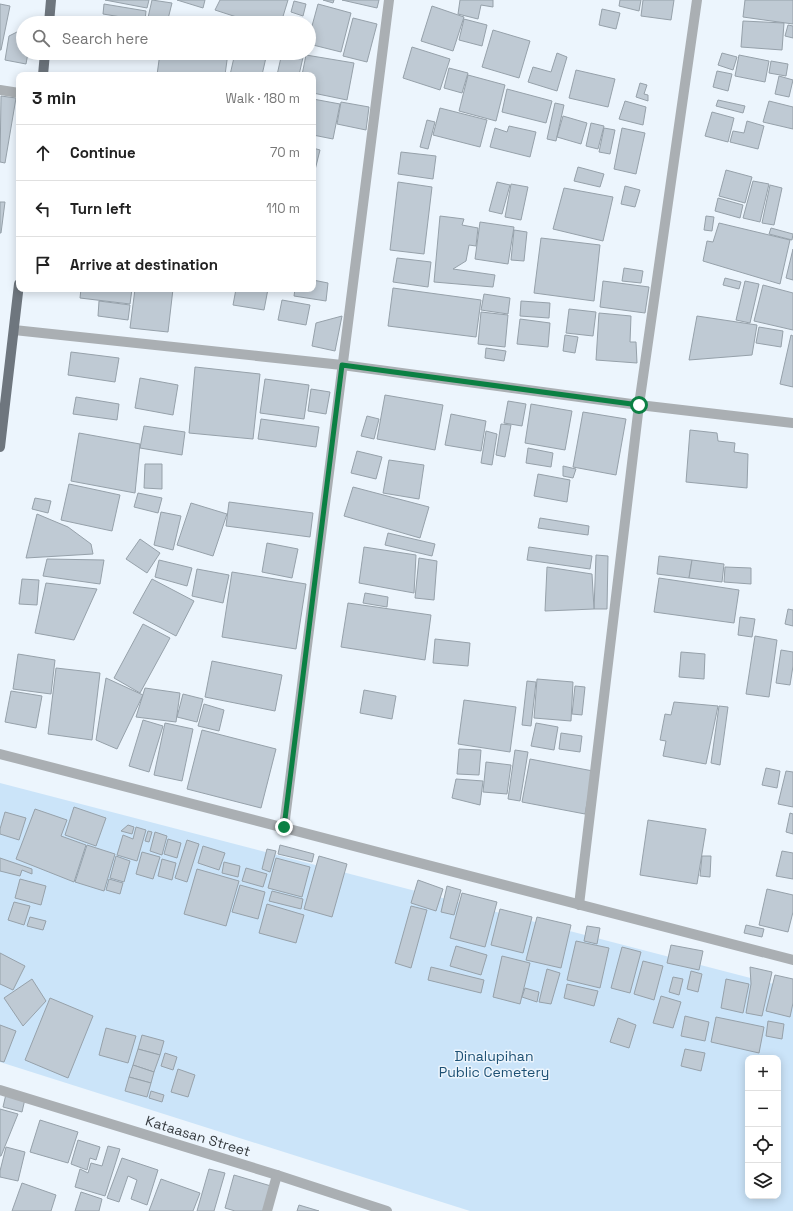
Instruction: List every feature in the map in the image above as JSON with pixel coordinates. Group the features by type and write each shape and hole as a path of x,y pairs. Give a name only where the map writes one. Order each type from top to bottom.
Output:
{"main road":[{"path":"50,16 51,0"},
{"path":"43,72 44,60"},
{"path":"0,447 18,292"}],"street":[{"path":"284,827 389,0"},
{"path":"579,905 639,405 697,0"},
{"path":"0,90 16,93"},
{"path":"14,330 342,365 639,405 793,423"},
{"path":"0,754 793,960"},
{"name":"Kataasan Street","path":"0,1090 277,1175 387,1211"},
{"path":"267,1211 277,1175"}],"green space":[{"name":"Dinalupihan Public Cemetery","path":"0,783 793,989 793,1211 470,1211 0,1062"}],"building":[{"path":"105,0 149,0 147,8"},
{"path":"152,0 172,3 169,16 148,16"},
{"path":"177,0 205,0 203,8"},
{"path":"220,0 288,0 283,16 233,16 215,10"},
{"path":"323,0 334,0 333,3"},
{"path":"342,0 379,0 377,8"},
{"path":"460,0 493,0 493,7 481,5 478,19 458,14"},
{"path":"620,0 641,0 639,11 619,6"},
{"path":"643,0 674,0 671,20 641,16"},
{"path":"745,0 793,0 793,24 743,17"},
{"path":"294,1 306,4 303,16 291,12"},
{"path":"0,4 10,6 1,50 0,50"},
{"path":"104,4 146,11 146,16 115,16 103,14"},
{"path":"318,4 351,13 341,52 316,46 316,16 315,16"},
{"path":"432,6 464,17 453,51 421,41"},
{"path":"602,9 620,13 616,29 599,25"},
{"path":"353,18 377,24 367,62 343,56"},
{"path":"464,19 487,25 482,46 459,40"},
{"path":"743,21 784,23 782,50 741,47"},
{"path":"788,25 793,26 793,38 785,36"},
{"path":"493,30 530,41 519,78 482,67"},
{"path":"16,32 16,60 27,60 26,64 5,60 9,36"},
{"path":"412,47 450,59 440,90 403,78"},
{"path":"557,53 567,57 557,91 528,82 533,67 551,72"},
{"path":"722,53 737,57 733,70 718,65"},
{"path":"739,55 769,61 765,82 735,76"},
{"path":"316,57 354,63 347,100 316,94 316,72 303,72 305,60 316,60"},
{"path":"159,60 227,60 225,72 157,72"},
{"path":"233,60 265,60 263,72 231,72"},
{"path":"280,60 302,60 300,72 278,72"},
{"path":"771,61 788,64 786,76 769,73"},
{"path":"449,68 468,73 462,93 444,88"},
{"path":"576,70 615,79 608,107 569,98"},
{"path":"717,71 732,74 728,91 713,87"},
{"path":"468,75 505,85 496,121 459,111"},
{"path":"779,76 793,80 789,97 775,94"},
{"path":"640,83 647,85 644,94 648,95 648,101 636,97"},
{"path":"507,89 552,101 546,123 502,112"},
{"path":"1,96 16,98 5,163 0,162"},
{"path":"316,100 340,104 333,139 316,136"},
{"path":"718,100 745,106 743,113 716,106"},
{"path":"625,101 646,107 643,125 619,119"},
{"path":"769,101 793,107 793,129 763,122"},
{"path":"341,102 369,107 366,130 337,124"},
{"path":"555,103 564,105 556,141 547,139"},
{"path":"440,108 487,120 480,147 433,135"},
{"path":"712,112 734,118 728,142 705,136"},
{"path":"563,116 587,123 581,144 557,137"},
{"path":"427,120 435,122 428,149 420,147"},
{"path":"747,121 764,126 758,149 730,142 733,131 744,133"},
{"path":"591,123 604,126 598,149 586,146"},
{"path":"509,126 536,132 530,157 490,147 495,128 507,132"},
{"path":"604,128 615,130 610,154 599,152"},
{"path":"622,128 645,133 636,174 614,169"},
{"path":"316,149 320,150 316,166"},
{"path":"401,152 436,156 433,179 398,174"},
{"path":"578,167 604,174 600,187 574,181"},
{"path":"726,170 752,177 745,203 719,196"},
{"path":"753,181 769,184 760,222 743,218"},
{"path":"398,182 432,187 424,254 390,250"},
{"path":"497,182 510,185 502,214 489,211"},
{"path":"511,184 528,187 521,220 505,217"},
{"path":"770,185 782,188 774,225 762,223"},
{"path":"625,186 640,190 635,207 621,204"},
{"path":"564,188 613,197 603,241 553,229"},
{"path":"718,198 743,205 740,218 715,211"},
{"path":"0,202 5,202 1,233 0,233"},
{"path":"440,216 464,219 462,225 478,228 476,246 469,245 466,261 453,269 495,275 493,287 434,282"},
{"path":"706,216 714,217 712,231 704,230"},
{"path":"480,222 514,227 508,264 475,259"},
{"path":"719,223 790,240 780,284 703,261 707,241 713,242"},
{"path":"771,228 793,234 792,240 769,234"},
{"path":"514,230 527,232 524,261 511,260"},
{"path":"541,238 600,245 594,301 534,293"},
{"path":"793,249 793,280 786,278"},
{"path":"397,258 431,262 428,287 393,282"},
{"path":"624,268 643,271 641,283 622,281"},
{"path":"725,278 741,282 739,289 723,285"},
{"path":"316,281 328,283 326,301 294,296 295,292 316,292"},
{"path":"603,281 649,287 645,313 600,307"},
{"path":"745,281 759,284 750,323 736,320"},
{"path":"763,285 793,293 793,330 754,321"},
{"path":"393,288 481,300 476,337 388,326"},
{"path":"81,292 132,292 130,304 80,298"},
{"path":"135,292 173,292 168,332 130,328"},
{"path":"235,292 267,292 264,310 233,305"},
{"path":"484,294 510,298 508,314 481,310"},
{"path":"282,300 310,305 306,325 278,320"},
{"path":"99,301 130,305 128,320 98,316"},
{"path":"521,301 550,303 549,318 520,316"},
{"path":"569,309 596,312 593,336 566,333"},
{"path":"481,312 508,315 505,347 478,344"},
{"path":"599,313 631,316 630,342 636,342 637,363 596,360"},
{"path":"342,316 335,351 312,346 316,323"},
{"path":"697,316 757,325 752,355 689,360"},
{"path":"520,319 550,323 548,347 517,344"},
{"path":"759,327 783,331 781,347 756,343"},
{"path":"565,335 578,337 575,353 563,351"},
{"path":"791,335 793,336 793,387 780,384"},
{"path":"486,348 506,351 504,361 485,358"},
{"path":"71,352 119,358 115,382 68,375"},
{"path":"195,367 260,374 253,439 189,433"},
{"path":"140,378 178,385 173,415 135,408"},
{"path":"265,379 309,385 304,419 260,413"},
{"path":"311,389 330,392 326,414 308,411"},
{"path":"385,395 443,405 435,450 377,439"},
{"path":"76,397 119,404 117,420 73,414"},
{"path":"508,401 526,404 522,426 504,423"},
{"path":"531,404 572,411 565,450 525,443"},
{"path":"583,412 626,419 616,475 573,467"},
{"path":"451,414 486,421 481,451 445,445"},
{"path":"367,416 379,419 374,439 361,436"},
{"path":"261,419 319,427 316,447 258,439"},
{"path":"501,424 511,425 505,457 496,455"},
{"path":"144,426 185,432 182,455 140,448"},
{"path":"690,430 717,433 718,441 735,443 734,452 748,454 747,488 686,482"},
{"path":"486,431 497,434 492,465 481,463"},
{"path":"79,433 140,444 135,493 71,481"},
{"path":"528,448 553,453 551,467 526,463"},
{"path":"357,451 382,457 376,479 351,473"},
{"path":"389,460 424,465 419,499 383,493"},
{"path":"145,464 162,464 162,489 144,488"},
{"path":"563,466 576,469 573,478 563,476"},
{"path":"538,474 570,480 567,502 534,496"},
{"path":"69,484 120,495 112,531 61,520"},
{"path":"353,487 429,507 420,538 344,516"},
{"path":"138,493 162,498 158,513 134,507"},
{"path":"35,498 51,501 48,513 32,509"},
{"path":"229,502 313,513 310,537 226,526"},
{"path":"191,503 227,514 213,556 177,545"},
{"path":"161,512 181,516 173,550 154,545"},
{"path":"37,514 68,527 91,544 93,554 26,558"},
{"path":"540,518 589,526 588,535 538,528"},
{"path":"388,533 435,544 432,556 385,545"},
{"path":"140,539 160,553 147,573 126,559"},
{"path":"267,543 298,549 292,578 262,572"},
{"path":"364,547 416,555 414,593 359,583"},
{"path":"529,547 592,556 590,569 527,560"},
{"path":"596,555 608,556 607,609 594,609"},
{"path":"659,556 692,560 689,578 657,574"},
{"path":"419,558 437,561 434,600 415,598"},
{"path":"47,559 104,560 100,584 43,576"},
{"path":"159,560 192,568 187,586 155,577"},
{"path":"692,560 724,564 722,582 689,578"},
{"path":"547,567 592,574 594,609 545,611"},
{"path":"725,567 751,568 751,584 724,582"},
{"path":"197,569 229,575 223,603 192,596"},
{"path":"232,572 306,584 296,649 222,637"},
{"path":"659,578 739,590 734,623 654,612"},
{"path":"22,579 39,580 37,605 19,604"},
{"path":"152,579 194,601 176,636 133,613"},
{"path":"46,583 97,589 74,640 35,633"},
{"path":"365,593 388,597 387,607 363,603"},
{"path":"348,603 431,615 425,660 341,647"},
{"path":"788,609 793,610 793,626 785,624"},
{"path":"740,617 755,619 752,637 738,635"},
{"path":"143,624 170,638 140,693 114,678"},
{"path":"755,636 777,640 769,697 746,694"},
{"path":"435,639 470,643 468,666 433,663"},
{"path":"781,650 793,652 793,666 790,685 776,683"},
{"path":"681,652 705,654 704,679 679,677"},
{"path":"18,654 55,660 51,694 13,689"},
{"path":"212,661 282,675 275,711 205,697"},
{"path":"56,668 100,673 92,740 48,734"},
{"path":"106,678 143,695 117,749 96,740"},
{"path":"537,679 573,682 571,721 534,718"},
{"path":"527,681 536,682 531,726 522,725"},
{"path":"575,686 585,687 582,715 572,714"},
{"path":"145,688 180,693 176,722 136,717"},
{"path":"364,690 396,696 392,719 360,713"},
{"path":"11,691 42,696 36,728 5,722"},
{"path":"183,694 203,699 197,722 177,717"},
{"path":"464,700 516,707 510,752 458,744"},
{"path":"674,702 718,706 706,764 663,756 666,741 660,740 665,714 671,715"},
{"path":"204,704 224,710 219,731 198,726"},
{"path":"719,706 728,707 720,765 711,763"},
{"path":"143,720 163,726 149,772 129,766"},
{"path":"165,723 193,729 182,781 154,775"},
{"path":"536,723 558,727 554,750 531,746"},
{"path":"202,730 276,749 261,808 187,789"},
{"path":"561,733 582,736 580,752 559,749"},
{"path":"459,749 481,750 479,775 457,774"},
{"path":"515,750 528,752 520,801 508,799"},
{"path":"530,759 593,771 585,814 522,802"},
{"path":"486,762 511,765 507,794 483,792"},
{"path":"766,768 780,771 777,788 762,785"},
{"path":"786,771 793,772 793,807 778,804"},
{"path":"456,779 483,781 480,805 452,798"},
{"path":"74,807 106,818 96,846 65,835"},
{"path":"35,809 67,820 61,836 86,845 74,882 16,859"},
{"path":"5,812 26,818 19,840 0,834"},
{"path":"790,813 793,814 793,834 786,832"},
{"path":"648,820 706,829 697,884 640,875"},
{"path":"128,825 134,827 132,834 121,831"},
{"path":"136,827 146,830 137,861 117,855 123,835 133,839"},
{"path":"148,831 152,832 149,842 145,841"},
{"path":"155,832 167,836 162,855 150,851"},
{"path":"168,839 181,843 177,858 164,854"},
{"path":"187,840 199,844 187,882 175,878"},
{"path":"87,845 115,854 104,891 75,882"},
{"path":"280,845 314,854 312,862 278,854"},
{"path":"203,846 225,853 219,870 198,863"},
{"path":"267,849 276,851 270,872 262,869"},
{"path":"782,851 793,853 793,879 776,876"},
{"path":"142,852 160,857 153,879 136,874"},
{"path":"116,856 130,861 124,882 110,878"},
{"path":"319,856 347,864 332,917 304,909"},
{"path":"702,856 711,856 710,877 700,876"},
{"path":"0,858 32,869 32,874 22,870 20,876 0,871"},
{"path":"276,858 310,867 302,897 268,888"},
{"path":"162,859 176,863 172,880 158,876"},
{"path":"224,862 240,866 238,877 222,873"},
{"path":"246,868 267,874 263,887 242,881"},
{"path":"197,869 239,881 226,926 184,914"},
{"path":"20,879 46,886 41,905 15,898"},
{"path":"109,879 123,883 120,894 106,890"},
{"path":"418,880 443,889 436,911 411,903"},
{"path":"240,885 265,892 258,919 232,912"},
{"path":"447,886 461,890 454,915 441,912"},
{"path":"767,889 793,895 793,912 788,932 759,925"},
{"path":"272,891 303,899 301,909 269,901"},
{"path":"462,893 497,902 485,947 450,938"},
{"path":"14,902 30,906 24,925 8,920"},
{"path":"267,904 304,915 296,943 259,933"},
{"path":"411,906 427,910 411,968 395,963"},
{"path":"500,909 532,917 523,953 491,945"},
{"path":"30,917 46,921 43,930 27,926"},
{"path":"537,917 571,925 561,968 526,960"},
{"path":"746,925 764,929 762,937 744,933"},
{"path":"587,926 600,928 597,944 584,941"},
{"path":"576,941 609,948 600,988 567,980"},
{"path":"671,945 703,951 699,970 667,963"},
{"path":"456,946 487,955 481,975 450,966"},
{"path":"622,947 641,952 630,993 611,988"},
{"path":"0,953 25,966 13,990 0,984"},
{"path":"502,956 530,963 520,1004 493,997"},
{"path":"643,961 663,966 654,1000 634,994"},
{"path":"431,967 484,980 481,993 428,980"},
{"path":"750,967 772,972 762,1016 746,1013 751,984"},
{"path":"547,969 560,973 551,1004 539,1002"},
{"path":"691,971 702,974 698,992 687,989"},
{"path":"775,975 793,979 793,1003 790,1017 766,1011"},
{"path":"673,977 683,979 679,995 669,992"},
{"path":"32,979 46,1001 23,1026 4,998"},
{"path":"726,979 749,984 743,1013 721,1008"},
{"path":"567,984 598,991 594,1006 564,998"},
{"path":"525,988 539,992 537,1002 522,997"},
{"path":"661,996 681,1002 673,1028 653,1023"},
{"path":"50,998 93,1016 68,1078 25,1060"},
{"path":"685,1016 709,1022 705,1041 681,1036"},
{"path":"716,1017 764,1027 759,1053 711,1042"},
{"path":"618,1018 636,1025 629,1048 610,1042"},
{"path":"768,1021 784,1024 782,1039 766,1036"},
{"path":"0,1025 16,1031 4,1062 0,1061"},
{"path":"106,1028 136,1036 128,1063 99,1055"},
{"path":"142,1035 164,1041 160,1055 138,1049"},
{"path":"138,1049 160,1055 154,1072 133,1065"},
{"path":"685,1049 705,1053 701,1071 681,1066"},
{"path":"165,1053 177,1057 173,1070 161,1066"},
{"path":"133,1065 154,1072 151,1083 129,1077"},
{"path":"178,1069 195,1075 188,1097 171,1092"},
{"path":"129,1077 151,1083 147,1097 125,1091"},
{"path":"151,1091 164,1095 162,1102 149,1098"},
{"path":"6,1094 25,1099 22,1112 3,1107"},
{"path":"0,1109 18,1114 1,1156 0,1156"},
{"path":"40,1120 78,1132 68,1163 30,1152"},
{"path":"78,1140 100,1147 96,1160 90,1158 87,1170 71,1164"},
{"path":"108,1146 120,1149 105,1196 75,1187 80,1169 88,1173 91,1163 102,1166"},
{"path":"6,1147 25,1152 18,1181 0,1177"},
{"path":"122,1158 158,1170 147,1205 131,1199 137,1180 128,1176 119,1202 107,1198"},
{"path":"209,1169 225,1173 214,1211 197,1211"},
{"path":"234,1175 271,1186 264,1211 235,1211 225,1208"},
{"path":"161,1179 200,1193 193,1211 149,1211"},
{"path":"22,1183 56,1195 51,1211 12,1211"},
{"path":"81,1192 102,1199 99,1211 75,1211"},
{"path":"299,1205 319,1211 297,1211"}],"route":[{"path":"284,827 342,365 639,405"}]}
